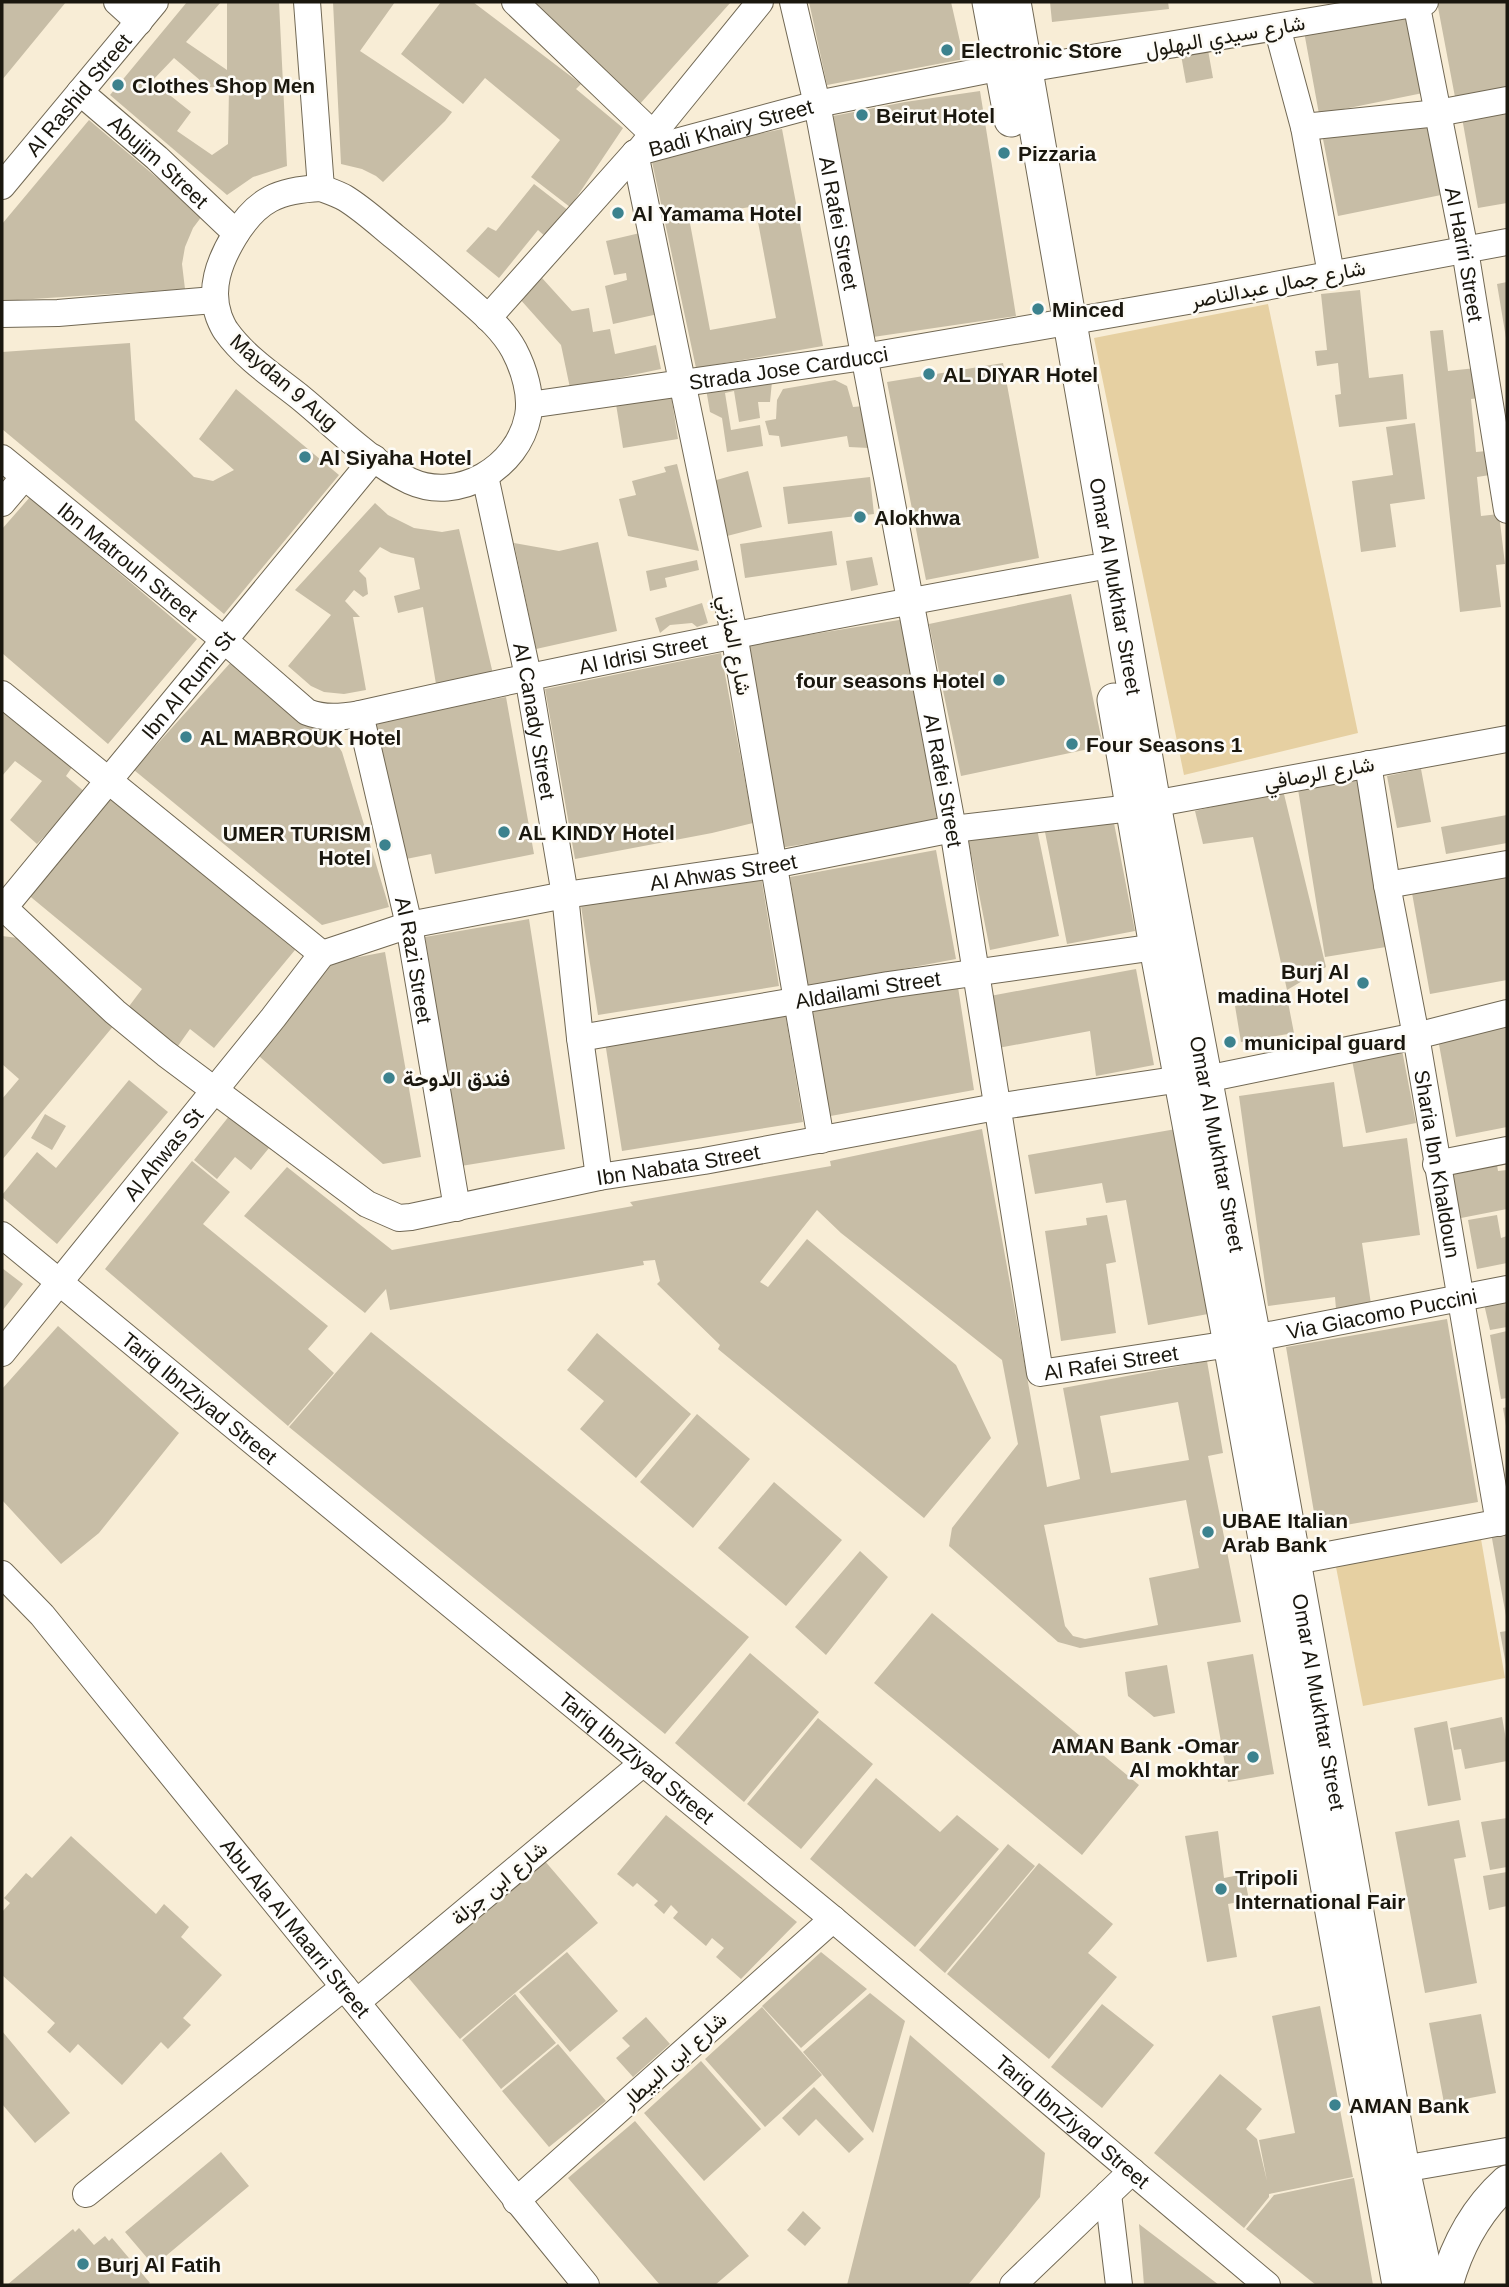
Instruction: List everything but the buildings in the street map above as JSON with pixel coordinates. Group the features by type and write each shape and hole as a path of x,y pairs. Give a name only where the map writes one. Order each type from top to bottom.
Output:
{"main road":[{"name":"Omar Al Mukhtar Street","path":"989,2 1014,68"},
{"name":"Omar Al Mukhtar Street","path":"1014,2 1014,68 1143,806 1391,2171 1399,2285"},
{"name":"Omar Al Mukhtar Street","path":"1059,324 1093,568 1143,806 1156,947 1193,1079"},
{"name":"Omar Al Mukhtar Street","path":"1391,2171 1428,2285"},
{"path":"1446,2285 1466,2232 1490,2197 1507,2182"}],"street":[{"path":"117,2 147,12"},
{"path":"307,2 321,188"},
{"path":"515,2 642,146 760,2"},
{"name":"Al Rafei Street","path":"793,2 817,104 953,829 1040,1373 1242,1341"},
{"name":"شارع سيدي البهلول","path":"1014,68 1419,2"},
{"name":"Al Hariri Street","path":"1419,2 1465,250 1507,510"},
{"name":"Al Rashid Street","path":"4,179 147,12"},
{"path":"1277,27 1304,127 1331,274"},
{"name":"Badi Khairy Street","path":"488,318 642,146 817,104 1014,68"},
{"name":"Abujim Street","path":"80,92 157,158 236,233"},
{"path":"1304,127 1438,113 1507,100"},
{"name":"شارع المازني","path":"642,146 682,383 734,634 821,1139"},
{"name":"Maydan 9 Aug","path":"321,188 361,209 423,260 488,318 513,349 526,382 528,417 521,437 502,462 485,476 461,485 436,489 416,484 398,475 249,356 225,331 215,300 215,285 218,271 236,233 255,210 271,197 292,189 321,188"},
{"name":"شارع جمال عبدالناصر","path":"1059,324 1507,242"},
{"path":"2,314 58,313 215,300"},
{"name":"Strada Jose Carducci","path":"529,404 864,357 1059,324"},
{"name":"Ibn Matrouh Street","path":"2,458 224,640 307,712 319,717"},
{"name":"Ibn Al Rumi St","path":"2,908 374,458"},
{"name":"Al Canady Street","path":"485,476 528,676 565,895 580,1038 599,1177"},
{"path":"2,503 24,477"},
{"name":"Al Idrisi Street","path":"319,717 335,718 360,714 734,634 1093,568"},
{"path":"2,694 322,954"},
{"name":"Al Razi Street","path":"360,714 409,925 457,1208"},
{"name":"شارع الرصافي","path":"1143,806 1507,738"},
{"name":"Sharia Ibn Khaldoun","path":"1368,764 1436,1164 1503,1522"},
{"name":"Al Ahwas Street","path":"322,954 409,925 565,895 773,865 953,829 1143,806"},
{"path":"1387,885 1507,864"},
{"name":"Ibn Nabata Street","path":"2,908 115,1012 166,1054 367,1204 399,1218 599,1177 996,1107 1193,1079 1416,1037 1507,1013"},
{"name":"Aldailami Street","path":"580,1038 976,971 1156,947"},
{"name":"Al Ahwas St","path":"2,1353 274,1018 322,954"},
{"path":"1436,1164 1507,1150"},
{"name":"Tariq IbnZiyad Street","path":"2,1235 833,1919 1267,2285"},
{"name":"Via Giacomo Puccini","path":"1242,1341 1507,1289"},
{"path":"1282,1564 1503,1522"},
{"name":"Abu Ala Al Maarri Street","path":"2,1574 50,1626 586,2285"},
{"name":"شارع ابن جزلة","path":"86,2194 351,1994 642,1764"},
{"name":"شارع ابن البيطار","path":"516,2201 833,1919"},
{"path":"1391,2171 1507,2151"},
{"path":"1013,2285 1132,2171"},
{"path":"1108,2194 1119,2285"}],"shaded area":[{"path":"1268,304 1358,733 1184,775 1094,338"},
{"path":"1481,1539 1505,1678 1363,1706 1336,1567"}],"place":[{"name":"Electronic Store","path":"947,50"},
{"name":"Clothes Shop Men","path":"118,85"},
{"name":"Beirut Hotel","path":"862,115"},
{"name":"Pizzaria","path":"1004,153"},
{"name":"Al Yamama Hotel","path":"618,213"},
{"name":"Minced","path":"1038,309"},
{"name":"AL DIYAR Hotel","path":"929,374"},
{"name":"Al Siyaha Hotel","path":"305,457"},
{"name":"Alokhwa","path":"860,517"},
{"name":"four seasons Hotel","path":"999,680"},
{"name":"AL MABROUK Hotel","path":"186,737"},
{"name":"Four Seasons 1","path":"1072,744"},
{"name":"AL KINDY Hotel","path":"504,832"},
{"name":"UMER TURISM Hotel","path":"385,845"},
{"name":"Burj Al madina Hotel","path":"1363,983"},
{"name":"municipal guard","path":"1230,1042"},
{"name":"فندق الدوحة","path":"389,1078"},
{"name":"UBAE Italian Arab Bank","path":"1208,1532"},
{"name":"AMAN Bank -Omar Al mokhtar","path":"1253,1757"},
{"name":"Tripoli International Fair","path":"1221,1889"},
{"name":"AMAN Bank","path":"1335,2105"},
{"name":"Burj Al Fatih","path":"83,2264"}]}
